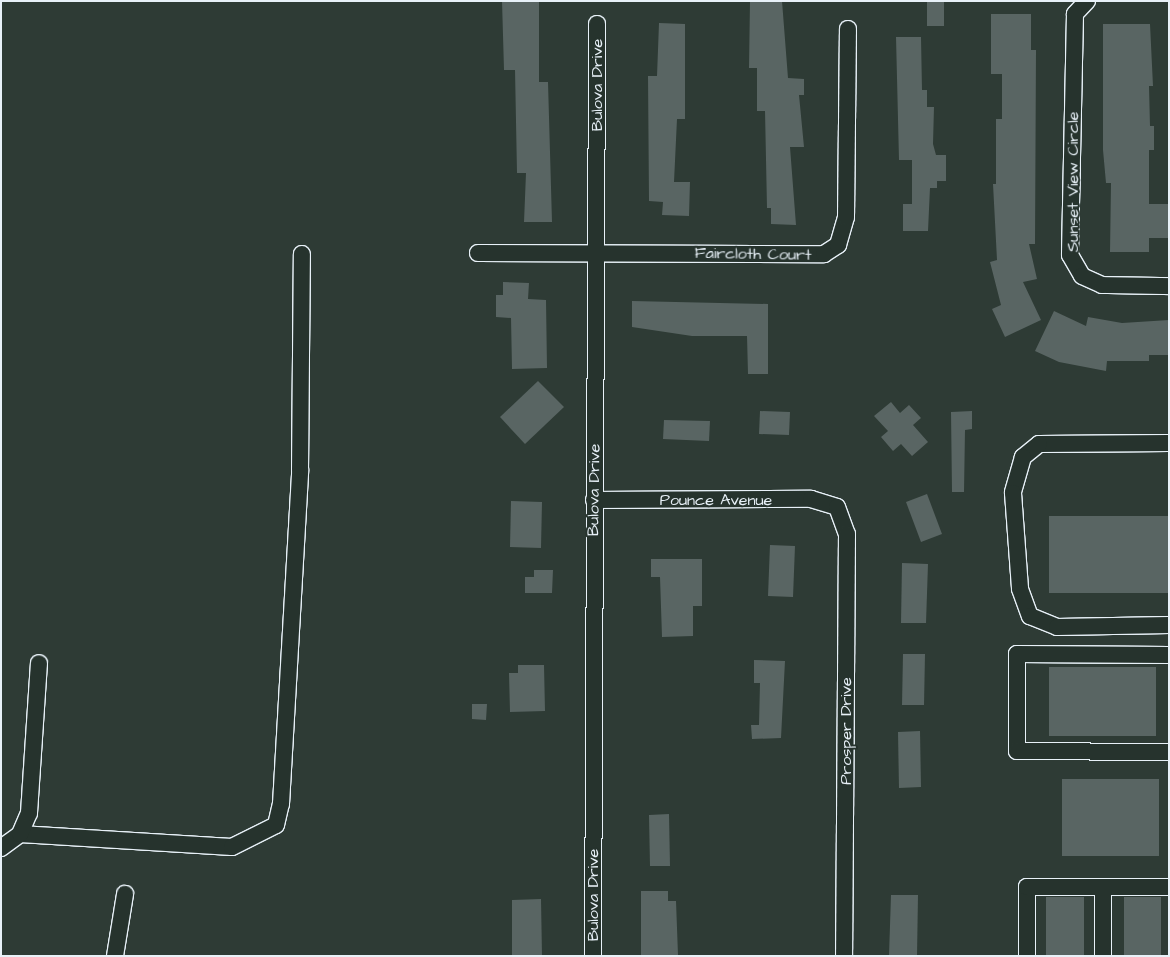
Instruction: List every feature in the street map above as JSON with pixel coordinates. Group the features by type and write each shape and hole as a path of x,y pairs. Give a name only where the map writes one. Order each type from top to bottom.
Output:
{"street":[{"name":"Sunset View Circle","path":"1087,1 1075,14 1070,255 1082,276 1102,285 1169,286"},
{"name":"Bulova Drive","path":"592,956 597,24"},
{"name":"Faircloth Court","path":"478,253 804,257 824,254 838,245 846,217 848,28"},
{"path":"20,834 232,847 276,825 281,804 300,470 302,254"},
{"path":"1169,443 1039,444 1024,457 1014,493 1020,589 1030,616 1057,627 1169,625"},
{"name":"Pounce Avenue","path":"594,500 811,499 838,507"},
{"name":"Prosper Drive","path":"838,507 847,534 844,956"},
{"path":"1169,656 1017,654 1017,751 1169,752"},
{"path":"1,848 20,834 29,813 39,663"},
{"path":"1027,956 1027,887 1169,887"},
{"path":"1103,887 1103,956"},
{"path":"114,956 124,894"}],"building":[{"path":"502,1 539,1 539,82 548,82 552,222 524,222 526,173 517,173 515,70 504,70"},
{"path":"750,1 782,1 788,78 804,79 804,95 799,95 804,147 790,147 796,225 771,224 771,208 767,208 765,111 757,111 757,68 749,68"},
{"path":"927,1 944,1 944,26 927,26"},
{"path":"991,14 1031,14 1031,50 1036,50 1035,244 1029,244 1037,279 1023,282 1041,320 1005,337 992,309 1001,305 990,262 997,260 993,184 996,184 996,119 1002,119 1002,74 991,74"},
{"path":"659,23 685,24 685,119 677,119 674,182 690,182 689,216 662,215 663,202 649,201 648,76 657,76"},
{"path":"1103,24 1150,24 1153,86 1149,86 1150,126 1154,126 1154,150 1149,150 1149,204 1169,204 1169,238 1149,238 1149,252 1110,252 1111,183 1106,183 1103,150"},
{"path":"896,37 921,37 922,90 927,90 927,107 934,107 933,144 936,155 946,155 946,181 937,181 937,188 930,188 928,231 903,231 903,204 912,204 912,160 899,160"},
{"path":"503,282 529,283 528,299 546,300 547,368 512,369 511,318 496,317 496,295 503,295"},
{"path":"632,301 768,304 768,374 748,374 747,336 692,336 632,327"},
{"path":"1054,311 1086,326 1088,317 1122,323 1169,320 1169,355 1149,355 1149,361 1107,361 1106,371 1059,362 1035,351"},
{"path":"538,381 564,407 525,444 500,417"},
{"path":"891,402 900,413 909,405 921,418 913,425 928,442 912,456 901,444 893,451 881,437 888,431 874,416"},
{"path":"760,411 790,412 789,435 759,434"},
{"path":"972,411 972,429 965,430 964,492 952,492 951,412"},
{"path":"664,420 710,421 709,441 663,439"},
{"path":"927,494 942,534 921,542 906,502"},
{"path":"511,501 542,502 541,548 510,547"},
{"path":"1049,516 1169,516 1169,593 1049,593"},
{"path":"770,545 795,546 793,597 768,596"},
{"path":"651,559 702,559 702,606 693,606 693,636 662,637 660,577 651,577"},
{"path":"902,563 928,564 926,623 901,623"},
{"path":"534,570 553,570 552,593 525,593 525,577 534,577"},
{"path":"903,654 925,654 924,705 902,705"},
{"path":"754,660 785,661 781,738 752,739 751,725 759,725 760,683 754,683"},
{"path":"518,665 544,665 545,711 510,712 509,673 518,673"},
{"path":"1049,667 1156,667 1156,736 1049,736"},
{"path":"472,704 487,704 486,720 472,719"},
{"path":"920,731 921,787 899,788 898,732"},
{"path":"1062,779 1159,779 1159,856 1062,856"},
{"path":"669,814 670,866 650,866 649,815"},
{"path":"641,891 668,891 668,901 676,901 678,955 641,955"},
{"path":"891,895 918,895 917,956 889,956"},
{"path":"1046,897 1084,897 1084,956 1046,956"},
{"path":"1124,897 1161,897 1161,956 1124,956"},
{"path":"541,899 542,956 512,956 512,900"}]}
